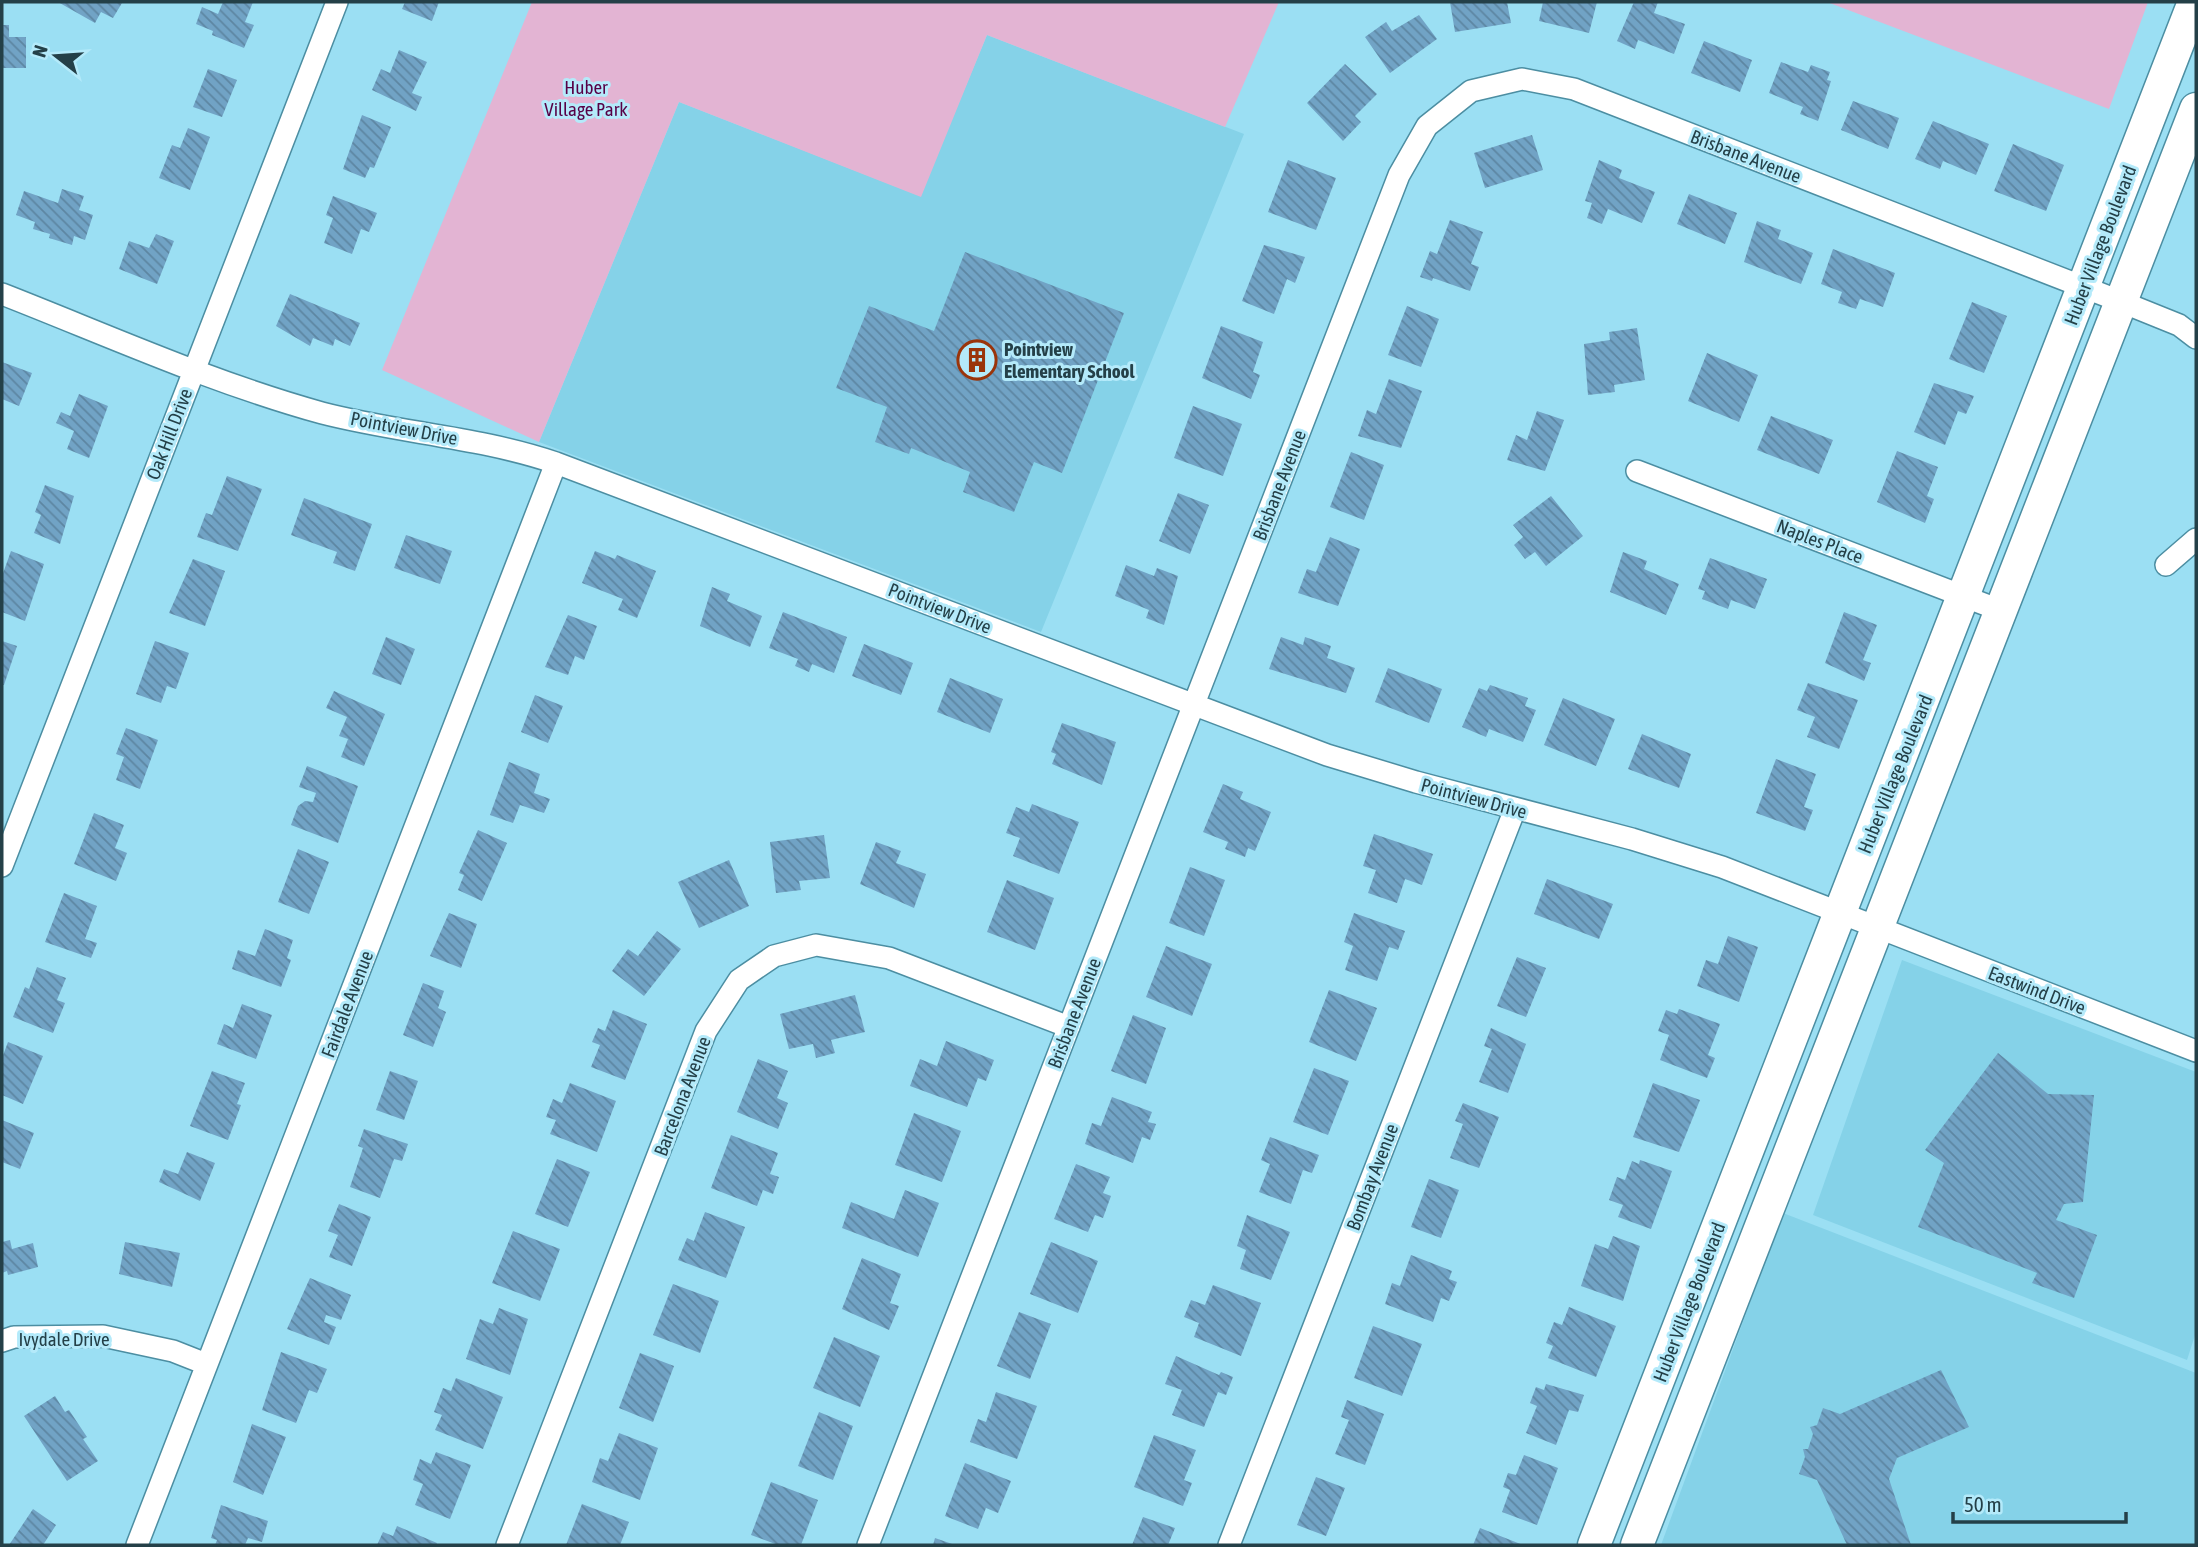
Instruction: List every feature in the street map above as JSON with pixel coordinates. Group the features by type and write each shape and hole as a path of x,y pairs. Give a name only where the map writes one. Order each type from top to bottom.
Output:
{"street":[{"name":"Oak Hill Drive","path":"2,866 337,2"},
{"name":"Huber Village Boulevard","path":"1594,1545 2193,11"},
{"name":"Brisbane Avenue","path":"868,1545 1399,175 1427,126 1471,91 1522,79 1574,89 2122,302 2179,325 2196,338"},
{"name":"Huber Village Boulevard","path":"1637,1545 2196,109"},
{"name":"Pointview Drive","path":"2,294 194,369 323,413 523,451 1327,755 1515,809 1632,839 1722,867 1877,928"},
{"name":"Fairdale Avenue","path":"137,1545 556,463"},
{"name":"Naples Place","path":"1637,471 2002,611"},
{"path":"2166,565 2196,539"},
{"name":"Bombay Avenue","path":"1230,1545 1515,809"},
{"name":"Eastwind Drive","path":"1877,928 2196,1051"},
{"name":"Barcelona Avenue","path":"507,1545 706,1031 739,980 774,956 816,945 889,958 1069,1027"},
{"name":"Ivydale Drive","path":"2,1341 14,1337 103,1336 173,1351 206,1364"}],"shaded area":[{"path":"987,35 1244,134 1041,632 539,442 679,102 920,196"},
{"path":"1902,960 2196,1072 2196,1332 2187,1360 1813,1215"},
{"path":"1783,1213 2196,1373 2196,1545 1661,1545"}],"green space":[{"name":"Huber Village Park","path":"532,2 1279,2 1225,127 987,35 921,197 679,102 539,442 382,370"},
{"path":"1827,2 2148,2 2109,109"}],"building":[{"path":"58,2 122,3 113,18 101,12 95,23"},
{"path":"223,2 253,2 245,22 254,25 244,48 212,35 213,31 196,24 202,7 218,14"},
{"path":"405,2 439,2 432,21 402,9"},
{"path":"1450,2 1507,2 1511,23 1455,32"},
{"path":"1543,2 1597,2 1589,33 1539,21"},
{"path":"1634,2 1658,2 1654,13 1685,24 1674,54 1638,40 1635,49 1617,41"},
{"path":"1419,15 1437,39 1390,73 1365,37 1386,22 1392,31"},
{"path":"2,25 9,25 9,37 26,37 26,68 2,68"},
{"path":"1704,41 1752,60 1740,92 1691,73"},
{"path":"399,50 427,62 412,93 422,97 416,111 372,90 381,69 390,73"},
{"path":"1781,62 1808,72 1811,65 1830,72 1827,80 1831,81 1818,121 1800,114 1803,107 1769,93"},
{"path":"1345,64 1377,94 1355,116 1361,122 1343,141 1307,103"},
{"path":"208,69 237,80 222,117 193,107"},
{"path":"1853,101 1899,118 1888,149 1841,130"},
{"path":"362,115 391,127 374,168 370,167 365,178 343,169"},
{"path":"1933,121 1989,144 1976,175 1943,161 1940,169 1915,159"},
{"path":"188,128 210,137 190,190 159,178 172,145 180,148"},
{"path":"1532,135 1543,170 1485,188 1474,153"},
{"path":"2013,144 2064,165 2046,211 1994,191"},
{"path":"1288,160 1336,178 1316,230 1268,212"},
{"path":"1599,160 1622,170 1619,178 1655,192 1642,223 1608,209 1602,224 1587,218 1592,203 1585,201"},
{"path":"62,189 84,196 79,210 93,215 85,240 74,236 72,245 49,238 50,234 33,229 35,222 16,215 24,191 58,203"},
{"path":"1689,194 1737,213 1725,244 1677,224"},
{"path":"333,196 377,213 369,232 361,229 352,254 324,243 333,218 326,215"},
{"path":"1450,220 1483,232 1471,264 1479,267 1470,291 1433,278 1432,281 1420,277 1430,251 1437,254"},
{"path":"1757,221 1781,230 1778,239 1813,253 1801,284 1744,262"},
{"path":"156,234 174,241 157,284 119,269 129,241 149,248"},
{"path":"1264,245 1305,257 1295,283 1287,279 1274,314 1242,301"},
{"path":"1833,249 1895,273 1883,307 1860,299 1856,309 1838,303 1842,292 1821,284"},
{"name":"Pointview Elementary School","path":"965,252 1124,313 1062,473 1034,462 1014,512 963,492 970,472 911,448 909,454 875,442 887,407 836,388 869,306 934,331"},
{"path":"290,294 360,323 350,346 335,339 333,346 313,338 310,346 276,326"},
{"path":"1972,302 2007,316 1984,373 1949,359"},
{"path":"1407,306 1439,319 1421,367 1388,355"},
{"path":"1221,326 1263,342 1253,372 1260,375 1251,399 1202,378"},
{"path":"1637,328 1645,380 1614,385 1615,392 1588,395 1584,344 1610,340 1609,332"},
{"path":"1707,353 1758,375 1739,422 1688,401"},
{"path":"2,362 32,373 19,406 2,399"},
{"path":"1389,379 1422,391 1401,448 1358,436 1367,410 1376,414"},
{"path":"1934,383 1974,396 1966,414 1958,411 1945,445 1914,432"},
{"path":"79,394 108,406 89,458 67,449 74,431 56,423 61,412 70,416"},
{"path":"1193,406 1242,424 1223,476 1174,458"},
{"path":"1537,411 1564,420 1545,471 1507,460 1516,435 1527,440"},
{"path":"1771,416 1833,440 1819,474 1757,450"},
{"path":"1897,451 1938,467 1927,496 1934,499 1925,523 1877,502"},
{"path":"1351,452 1384,465 1364,520 1330,507"},
{"path":"227,476 262,489 238,551 197,537 206,513 212,515"},
{"path":"45,485 74,496 60,544 34,533 41,515 35,512"},
{"path":"1178,493 1209,505 1190,554 1159,541"},
{"path":"1551,496 1583,536 1546,566 1535,552 1525,559 1514,545 1523,537 1513,525"},
{"path":"304,498 372,524 355,571 333,563 337,552 291,535"},
{"path":"406,535 452,551 440,584 394,568"},
{"path":"1330,537 1360,549 1338,606 1298,593 1307,569 1316,572"},
{"path":"11,551 44,564 25,621 2,612 2,576"},
{"path":"595,551 615,559 617,555 656,571 637,618 618,610 623,599 582,583"},
{"path":"1623,552 1647,561 1644,569 1679,584 1666,615 1610,592"},
{"path":"1710,558 1767,579 1755,609 1731,600 1728,609 1702,599 1705,591 1698,589"},
{"path":"193,559 225,571 205,626 169,613"},
{"path":"1126,565 1154,576 1157,568 1178,576 1164,625 1146,618 1149,610 1115,596"},
{"path":"712,587 730,594 727,601 762,616 750,647 700,626"},
{"path":"783,612 847,637 834,673 812,664 809,672 795,666 798,659 769,648"},
{"path":"1844,612 1877,625 1863,660 1871,663 1864,681 1825,663"},
{"path":"568,615 597,626 584,660 575,656 568,675 545,667"},
{"path":"386,637 415,649 401,685 372,674"},
{"path":"1281,637 1303,645 1305,637 1331,646 1327,658 1355,668 1346,693 1269,669"},
{"path":"2,641 17,646 4,685 2,685"},
{"path":"155,641 189,653 176,689 167,686 161,703 136,694"},
{"path":"864,644 913,663 901,695 852,676"},
{"path":"1388,668 1442,689 1429,723 1375,702"},
{"path":"950,678 1003,699 990,733 937,712"},
{"path":"1808,683 1858,700 1839,749 1807,737 1815,717 1797,710"},
{"path":"1490,685 1528,698 1525,706 1536,710 1523,742 1489,729 1486,737 1462,727 1479,688 1487,691"},
{"path":"334,691 385,714 364,766 341,757 348,739 339,736 347,717 326,708"},
{"path":"535,695 563,706 548,743 521,732"},
{"path":"1563,698 1615,719 1596,766 1544,745"},
{"path":"1062,723 1116,742 1102,785 1052,764 1056,754 1051,752"},
{"path":"126,728 158,740 140,789 116,780 124,757 116,754"},
{"path":"1642,734 1691,754 1679,788 1628,769"},
{"path":"1776,759 1816,774 1804,807 1813,810 1805,831 1756,813"},
{"path":"509,762 540,774 534,793 550,799 544,813 520,805 513,823 490,815"},
{"path":"307,766 358,786 338,843 291,825 298,806 305,801 313,802 316,793 299,787"},
{"path":"1223,784 1243,792 1240,799 1271,812 1255,851 1248,848 1245,857 1225,849 1228,842 1203,832"},
{"path":"1032,804 1079,822 1059,874 1013,856 1020,838 1006,833 1016,807 1029,812"},
{"path":"94,813 124,825 115,848 127,853 116,881 74,864"},
{"path":"478,830 507,843 482,901 458,890 464,875 459,873"},
{"path":"1374,834 1433,854 1422,885 1405,879 1397,903 1368,893 1376,870 1363,866"},
{"path":"824,835 830,878 799,881 801,890 776,893 770,842"},
{"path":"876,842 901,851 896,863 926,874 914,908 860,884"},
{"path":"298,849 329,862 309,914 278,902"},
{"path":"729,860 749,906 699,928 678,882"},
{"path":"1190,867 1225,880 1204,936 1169,923"},
{"path":"1547,879 1613,904 1599,939 1534,914"},
{"path":"1007,880 1054,898 1035,950 987,932"},
{"path":"64,893 97,906 85,939 97,943 91,958 45,942"},
{"path":"449,913 477,924 461,968 430,956"},
{"path":"1354,913 1405,931 1398,950 1389,947 1377,981 1345,970 1353,946 1344,942"},
{"path":"265,929 293,940 287,958 291,960 281,987 232,969 238,950 255,956"},
{"path":"657,931 681,949 644,996 612,971 628,949 638,956"},
{"path":"1728,936 1758,947 1739,1002 1697,986 1706,960 1718,964"},
{"path":"1166,946 1212,964 1192,1016 1146,997"},
{"path":"1517,957 1546,968 1526,1017 1497,1006"},
{"path":"37,967 66,978 57,1000 65,1003 53,1033 13,1017 25,987 29,989"},
{"path":"423,983 444,991 438,1008 446,1012 433,1047 403,1035"},
{"path":"1329,990 1377,1008 1356,1061 1309,1042"},
{"path":"855,995 865,1032 831,1040 835,1053 816,1058 813,1044 789,1049 780,1014"},
{"path":"242,1004 272,1015 256,1059 217,1044 224,1024 233,1028"},
{"path":"1679,1009 1720,1024 1708,1055 1715,1058 1707,1078 1660,1060 1669,1035 1658,1031 1666,1010 1677,1014"},
{"path":"613,1010 647,1024 625,1080 591,1067 600,1045 592,1042 598,1028 605,1031"},
{"path":"1133,1015 1166,1028 1146,1084 1111,1071"},
{"path":"1491,1028 1526,1044 1508,1093 1479,1082 1492,1049 1484,1046"},
{"path":"946,1041 994,1060 986,1081 978,1078 967,1107 910,1086 920,1059 937,1066"},
{"path":"8,1042 43,1056 23,1104 2,1095 2,1058"},
{"path":"1998,1053 2048,1094 2094,1095 2083,1202 2064,1204 2056,1220 2097,1235 2074,1298 2032,1283 2037,1273 1918,1227 1944,1163 1925,1150"},
{"path":"758,1059 788,1071 777,1098 788,1103 778,1129 737,1112"},
{"path":"1314,1068 1349,1081 1328,1135 1293,1122"},
{"path":"212,1071 245,1083 237,1104 241,1105 228,1140 190,1126"},
{"path":"390,1071 418,1081 404,1120 376,1110"},
{"path":"570,1083 616,1101 597,1152 550,1134 556,1120 546,1117 553,1099 562,1103"},
{"path":"1653,1083 1700,1100 1679,1152 1633,1137"},
{"path":"1112,1097 1152,1112 1148,1122 1156,1124 1150,1140 1142,1137 1133,1163 1085,1144 1092,1123 1101,1126"},
{"path":"1463,1103 1499,1117 1479,1168 1450,1158 1463,1124 1455,1121"},
{"path":"914,1113 961,1131 942,1182 895,1165"},
{"path":"2,1120 34,1133 20,1169 2,1162"},
{"path":"364,1129 408,1144 402,1161 394,1159 380,1198 350,1187 363,1148 358,1146"},
{"path":"731,1135 778,1153 770,1174 779,1177 773,1194 763,1190 757,1206 711,1188"},
{"path":"1270,1137 1319,1155 1312,1173 1303,1170 1291,1204 1259,1192 1270,1164 1261,1160"},
{"path":"187,1152 215,1163 200,1201 159,1182 164,1169 178,1174"},
{"path":"557,1159 590,1172 568,1227 535,1214"},
{"path":"1640,1160 1672,1171 1651,1229 1618,1217 1623,1205 1609,1200 1617,1177 1625,1180 1632,1161 1639,1164"},
{"path":"1076,1164 1110,1177 1103,1193 1111,1196 1103,1218 1095,1215 1088,1232 1054,1219"},
{"path":"1429,1179 1459,1190 1441,1238 1411,1227"},
{"path":"905,1190 939,1203 918,1257 842,1228 851,1202 894,1219"},
{"path":"339,1204 371,1217 352,1266 329,1257 338,1235 328,1231"},
{"path":"705,1212 745,1227 726,1278 678,1260 687,1238 694,1241"},
{"path":"1247,1215 1290,1232 1271,1280 1240,1269 1246,1250 1237,1246"},
{"path":"513,1231 560,1249 540,1301 492,1283"},
{"path":"1613,1236 1640,1246 1623,1301 1581,1286 1595,1244 1608,1249"},
{"path":"10,1240 12,1249 33,1243 38,1267 8,1275 7,1271 2,1273 2,1242"},
{"path":"125,1242 180,1253 172,1287 119,1274"},
{"path":"1051,1242 1098,1261 1078,1313 1030,1294"},
{"path":"1411,1255 1452,1271 1449,1279 1457,1282 1449,1301 1441,1298 1433,1322 1385,1304 1392,1283 1400,1286"},
{"path":"862,1258 901,1274 890,1303 899,1306 889,1330 842,1309"},
{"path":"310,1278 351,1295 341,1320 326,1315 324,1322 336,1327 329,1345 287,1329"},
{"path":"673,1284 719,1301 700,1353 653,1335"},
{"path":"1213,1285 1261,1303 1241,1356 1194,1337 1199,1323 1184,1317 1191,1300 1205,1305"},
{"path":"1569,1307 1616,1326 1596,1377 1548,1358 1553,1346 1546,1343 1554,1322 1562,1325"},
{"path":"499,1308 528,1319 510,1375 466,1359 480,1319 493,1324"},
{"path":"1019,1312 1051,1324 1030,1379 997,1366"},
{"path":"1373,1326 1422,1344 1402,1396 1354,1378"},
{"path":"834,1337 880,1356 860,1407 813,1388"},
{"path":"281,1352 327,1369 317,1393 309,1390 296,1423 262,1410"},
{"path":"640,1353 674,1366 653,1422 619,1408"},
{"path":"1176,1356 1219,1375 1221,1372 1233,1377 1226,1395 1218,1392 1204,1427 1172,1415 1182,1390 1165,1384"},
{"path":"1941,1370 1969,1427 1897,1458 1889,1479 1911,1545 1847,1545 1817,1480 1799,1474 1805,1457 1803,1449 1808,1449 1813,1434 1810,1427 1817,1425 1823,1408 1840,1414"},
{"path":"456,1378 503,1397 483,1449 435,1430 442,1415 434,1412 443,1388 451,1391"},
{"path":"1546,1384 1584,1395 1578,1412 1569,1410 1556,1445 1526,1433 1537,1406 1530,1403 1536,1387 1544,1390"},
{"path":"996,1392 1037,1406 1017,1459 970,1442 978,1419 986,1422"},
{"path":"55,1396 65,1412 69,1410 87,1437 83,1439 98,1461 67,1481 24,1416"},
{"path":"1347,1400 1384,1414 1365,1465 1335,1454 1349,1420 1341,1417"},
{"path":"819,1412 853,1426 833,1480 798,1466"},
{"path":"252,1424 286,1437 263,1495 233,1482"},
{"path":"619,1433 658,1448 640,1500 592,1482 600,1458 608,1461"},
{"path":"1154,1435 1196,1450 1184,1480 1192,1483 1183,1506 1134,1487"},
{"path":"436,1452 471,1465 450,1519 415,1505 423,1484 413,1480 420,1459 431,1464"},
{"path":"1524,1455 1558,1468 1537,1525 1502,1512 1510,1490 1503,1487 1508,1473 1516,1475"},
{"path":"965,1463 1011,1481 998,1513 986,1508 978,1529 945,1516"},
{"path":"1316,1477 1345,1488 1326,1536 1297,1525"},
{"path":"771,1482 818,1500 801,1545 778,1545 751,1535"},
{"path":"582,1504 629,1522 620,1545 566,1545"},
{"path":"221,1505 268,1521 262,1542 248,1538 245,1545 215,1545 217,1540 211,1538"},
{"path":"33,1509 56,1525 43,1545 9,1545"},
{"path":"1143,1517 1175,1528 1168,1545 1132,1545"},
{"path":"397,1526 437,1543 377,1545 383,1532 393,1536"},
{"path":"1480,1528 1523,1545 1473,1545"},
{"path":"935,1538 955,1545 933,1545"}],"place":[{"name":"Pointview Elementary School","path":"977,360"}]}
